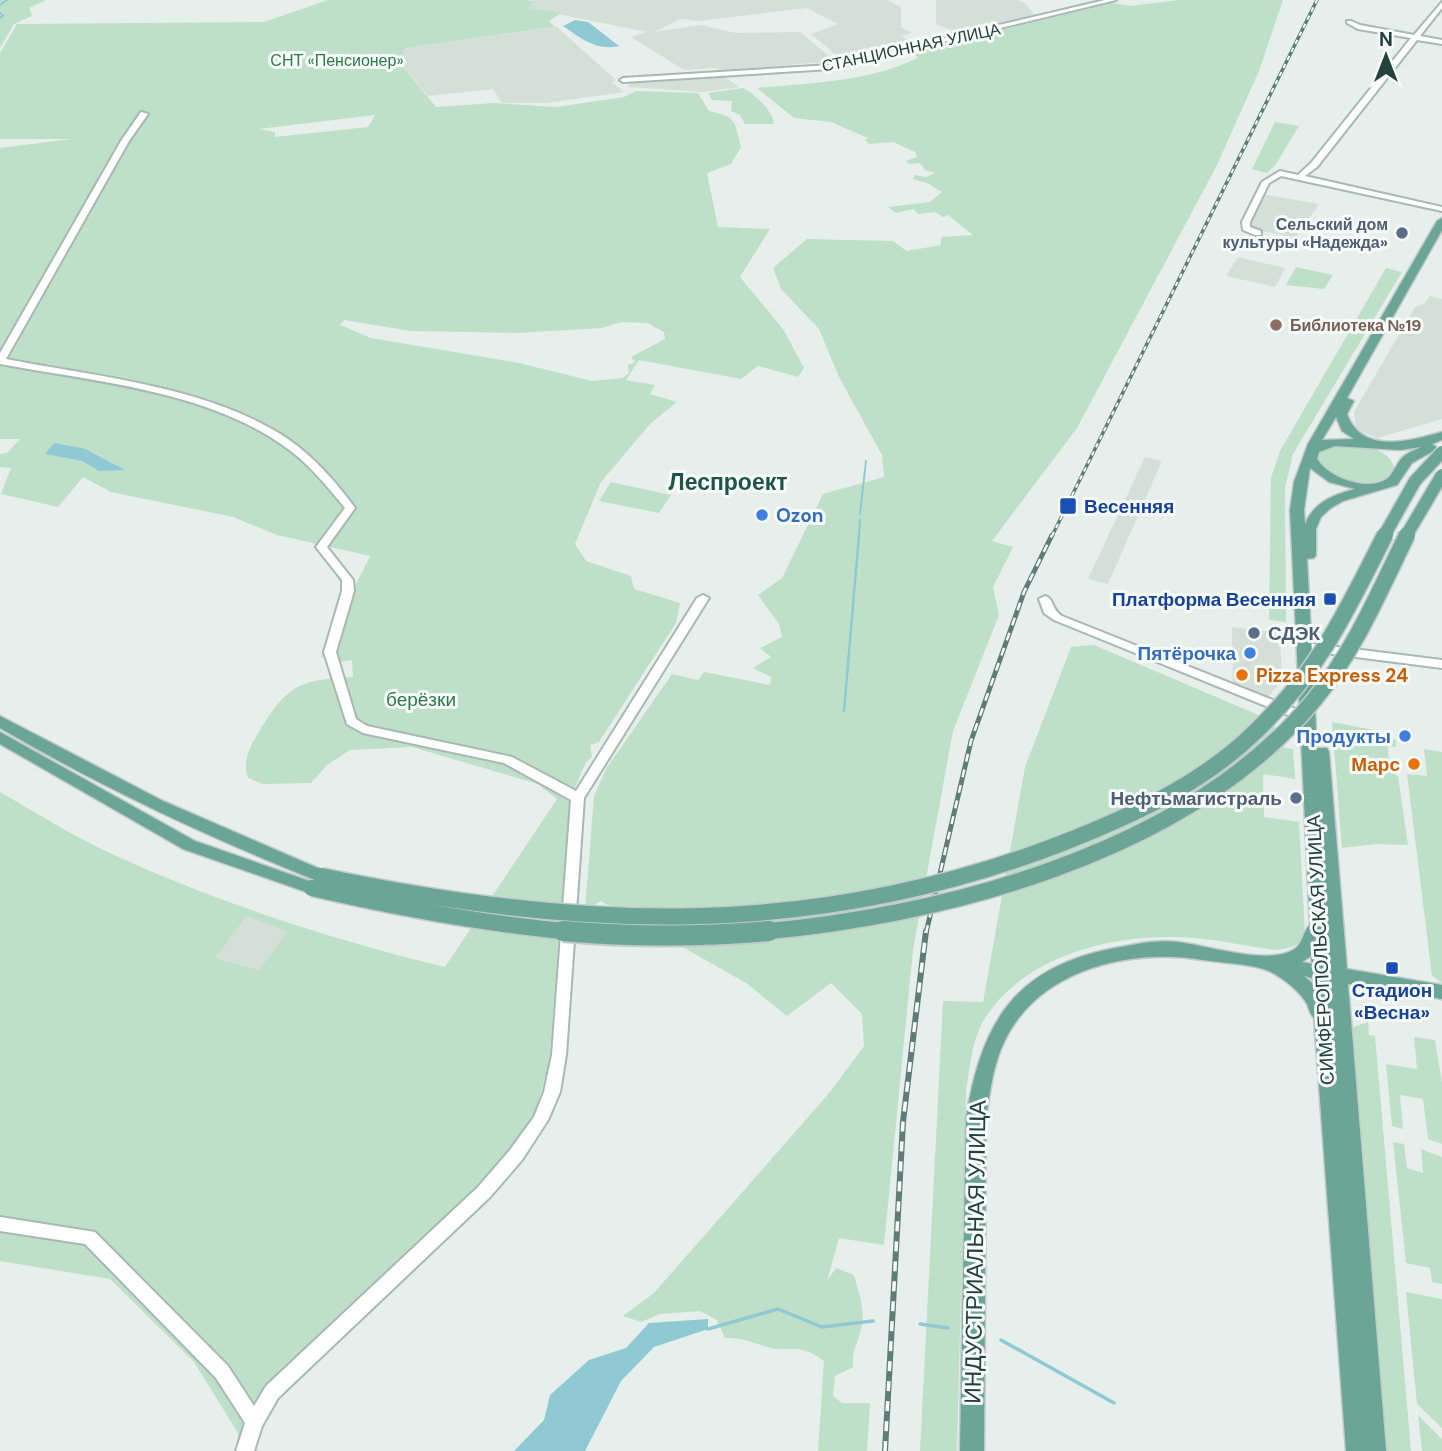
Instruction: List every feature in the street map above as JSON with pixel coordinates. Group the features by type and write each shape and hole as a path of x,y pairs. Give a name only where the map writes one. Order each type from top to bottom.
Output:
{"main road":[{"name":"СИМФЕРОПОЛЬСКАЯ УЛИЦА","path":"1374,1451 1329,972 1310,648 1297,510 1301,471 1442,221"},
{"path":"1401,467 1393,456 1346,428 1340,414 1442,234"},
{"path":"1442,436 1398,446 1338,440 1321,444 1312,453 1314,465 1328,477 1350,485 1375,486 1392,482 1398,478 1401,467 1414,455 1442,443"},
{"path":"0,737 189,845 317,882 484,908 601,918 678,919 798,910 885,897 979,873 1064,845 1126,817 1215,765 1248,739 1300,686 1334,637 1404,497 1426,466 1442,452"},
{"path":"0,721 58,756 205,830 317,882 379,906 525,931 604,936 679,936 822,926 958,900 1035,876 1152,825 1196,801 1268,748 1321,693 1356,640 1421,504 1442,475"},
{"name":"СИМФЕРОПОЛЬСКАЯ УЛИЦА","path":"1359,1451 1324,1027 1329,972 1318,911 1309,718 1309,529 1315,515 1326,505 1375,486"},
{"path":"1268,961 1296,959 1306,951 1312,944 1318,911"},
{"name":"ИНДУСТРИАЛЬНАЯ УЛИЦА","path":"972,1451 976,1118 979,1079 1000,1026 1042,982 1075,965 1105,955 1174,948 1268,961 1442,992"},
{"path":"1268,961 1300,981 1317,1002 1324,1027"}],"street":[{"name":"СТАНЦИОННАЯ УЛИЦА","path":"623,80 830,67 1113,0"},
{"path":"1301,176 1314,165 1442,4"},
{"path":"1349,22 1359,27 1442,42"},
{"path":"144,114 125,141 0,361 78,378 106,379 237,414 272,434 315,466 350,508 321,547 347,580 348,591 330,652 351,721 363,729 508,760 578,798"},
{"path":"1258,233 1245,225 1266,181 1280,173 1442,209"},
{"path":"245,1451 254,1422 272,1392 300,1362 484,1192 516,1155 540,1120 552,1092 559,1055 578,798 703,598"},
{"path":"1045,599 1050,613 1058,618 1288,712 1309,718"},
{"path":"1310,648 1442,664"},
{"path":"0,1224 89,1237 222,1372 254,1422"}],"shaded area":[{"path":"534,0 887,0 901,7 901,27 912,33 901,36 916,43 841,59 811,34 838,24 807,8 698,21 681,19 654,32 701,25 736,33 800,32 835,61 719,71 717,68 684,70 631,37 647,32 528,8"},
{"path":"936,0 1018,0 1026,4 1034,15 956,32 936,24"},
{"path":"557,27 616,80 612,82 624,92 546,103 502,103 493,89 428,96 396,59 406,48"},
{"path":"721,75 740,87 702,92 628,87 633,81"},
{"path":"1262,194 1319,204 1295,238 1249,228 1248,220"},
{"path":"1238,257 1285,268 1275,287 1226,276"},
{"path":"1430,296 1442,299 1442,419 1377,438 1365,433 1356,428 1354,412 1415,307 1424,304"},
{"path":"1145,457 1162,461 1108,584 1088,579"},
{"path":"1232,627 1280,633 1282,680 1266,699 1233,685"},
{"path":"248,915 288,930 259,970 216,958"}],"green space":[{"path":"0,0 46,0 29,8 32,16 14,24 0,48"},
{"path":"328,0 534,1 529,8 561,13 549,21 555,27 406,48 397,60 436,107 494,103 556,107 624,97 636,91 698,93 709,111 725,115 733,121 741,147 731,164 707,173 718,227 770,229 740,277 783,329 804,368 798,377 758,366 741,379 639,360 626,380 655,385 650,394 677,402 651,423 601,482 575,544 586,561 631,576 634,589 680,603 676,623 599,742 590,745 592,757 586,762 570,799 549,1064 534,1116 514,1146 475,1190 282,1370 252,1404 237,1451 238,1433 194,1362 110,1279 0,1261 0,792 98,847 192,888 318,932 445,967 557,799 538,784 412,747 350,750 327,765 311,783 263,784 248,778 246,759 250,748 278,704 287,695 307,683 353,677 352,660 333,663 321,656 370,556 277,535 233,517 111,492 83,477 58,507 1,494 11,468 0,467 0,454 7,453 20,439 0,439 0,148 72,139 0,139 0,53 17,24 264,22","holes":["375,115 368,127 275,137 275,132 259,129","344,320 411,331 517,333 602,328 621,322 647,323 664,332 665,339 631,357 635,362 628,365 629,373 622,378 592,381 519,363 371,338 340,325","91,451 124,470 95,469 82,461 45,453","247,916 287,931 259,970 216,958"]},
{"path":"1179,0 1283,0 1259,71 1217,165 1077,428 992,541 1013,547 993,587 999,615 953,731 913,950 884,1245 839,1238 827,1281 836,1268 854,1275 860,1296 862,1323 854,1351 853,1367 835,1376 833,1396 842,1403 870,1403 867,1451 818,1451 824,1361 799,1349 773,1348 741,1339 725,1338 717,1320 700,1311 660,1314 641,1322 623,1316 654,1293 830,1092 864,1046 862,1014 831,983 787,1016 746,983 601,901 585,910 594,796 606,769 672,674 698,680 704,672 770,685 771,677 753,668 771,657 760,648 782,637 779,624 758,595 782,578 823,494 884,477 882,455 839,377 819,329 781,289 773,268 807,239 893,241 907,251 941,245 941,237 973,235 948,215 943,217 935,212 918,214 914,209 896,213 888,207 930,202 942,192 913,179 915,175 926,177 935,173 925,170 920,163 909,164 906,161 917,157 915,152 893,142 869,144 865,140 868,138 831,122 794,118 757,88 859,77 918,58 912,52 1112,3 1130,6"},
{"path":"743,88 763,103 774,124 745,124 740,115 731,111 732,101 712,100 708,93"},
{"path":"1275,122 1299,126 1276,164 1267,173 1252,169"},
{"path":"1296,267 1333,275 1324,289 1286,285"},
{"path":"1386,268 1402,272 1293,454 1285,488 1286,622 1269,620 1271,478 1280,451"},
{"path":"1334,444 1361,446 1379,451 1392,462 1395,471 1386,478 1366,484 1344,480 1317,461 1317,455"},
{"path":"611,482 671,495 659,513 599,501"},
{"path":"1094,645 1275,722 1275,746 1293,749 1295,779 1263,774 1264,817 1299,822 1305,934 1297,944 1277,950 1193,938 1165,937 1108,943 1052,961 1005,993 987,1015 975,1042 966,1092 957,1451 920,1451 943,1001 983,1002 1025,767 1071,647"},
{"path":"1332,722 1379,731 1379,736 1396,740 1396,747 1388,746 1389,771 1398,776 1408,845 1376,844 1342,848"},
{"path":"1424,749 1442,752 1442,983 1432,976 1407,774 1427,776"},
{"path":"1368,1022 1369,1035 1375,1036 1411,1451 1383,1451 1351,1034 1354,1027"},
{"path":"1414,1037 1435,1040 1442,1083 1442,1144 1428,1139 1423,1099 1400,1095 1403,1129 1392,1126 1386,1064 1417,1069"},
{"path":"1393,1142 1404,1144 1407,1168 1423,1173 1421,1149 1442,1157 1442,1284 1432,1282 1430,1268 1406,1263"},
{"path":"1406,1292 1442,1299 1442,1428 1417,1404"},
{"path":"1418,1415 1442,1439 1442,1451 1422,1451"}],"water":[{"path":"575,20 588,22 619,46 596,45 563,26"},
{"path":"54,443 86,449 125,470 99,471 82,461 45,454"},
{"path":"708,1319 708,1329 654,1347 621,1381 585,1451 514,1451 544,1420 550,1395 589,1360 626,1348 649,1323"}],"waterway":[{"path":"0,5 7,0"},
{"path":"0,13 3,16 0,18"},
{"path":"860,514 866,461"},
{"path":"859,536 860,520"},
{"path":"844,711 859,535"},
{"path":"708,1329 778,1309 822,1327 873,1321"},
{"path":"920,1324 948,1328"},
{"path":"1001,1340 1114,1403"}],"railway":[{"path":"1052,536 1317,0"},
{"path":"926,933 971,741 1024,592 1052,535"},
{"path":"885,1451 903,1122 926,931"}],"place":[{"name":"Сельский дом культуры «Надежда»","path":"1402,233"},
{"name":"Библиотека №19","path":"1276,325"},
{"name":"Весенняя","path":"1068,506"},
{"name":"Ozon","path":"762,515"},
{"name":"Платформа Весенняя","path":"1330,599"},
{"name":"СДЭК","path":"1254,633"},
{"name":"Пятёрочка","path":"1250,653"},
{"name":"Pizza Express 24","path":"1242,675"},
{"name":"Продукты","path":"1405,736"},
{"name":"Марс","path":"1414,764"},
{"name":"Нефтьмагистраль","path":"1296,798"},
{"name":"Стадион «Весна»","path":"1392,968"}],"district":[{"name":"Леспроект","path":"728,482"}],"park label":[{"name":"СНТ «Пенсионер»","path":"337,60"},
{"name":"берёзки","path":"421,699"}]}
